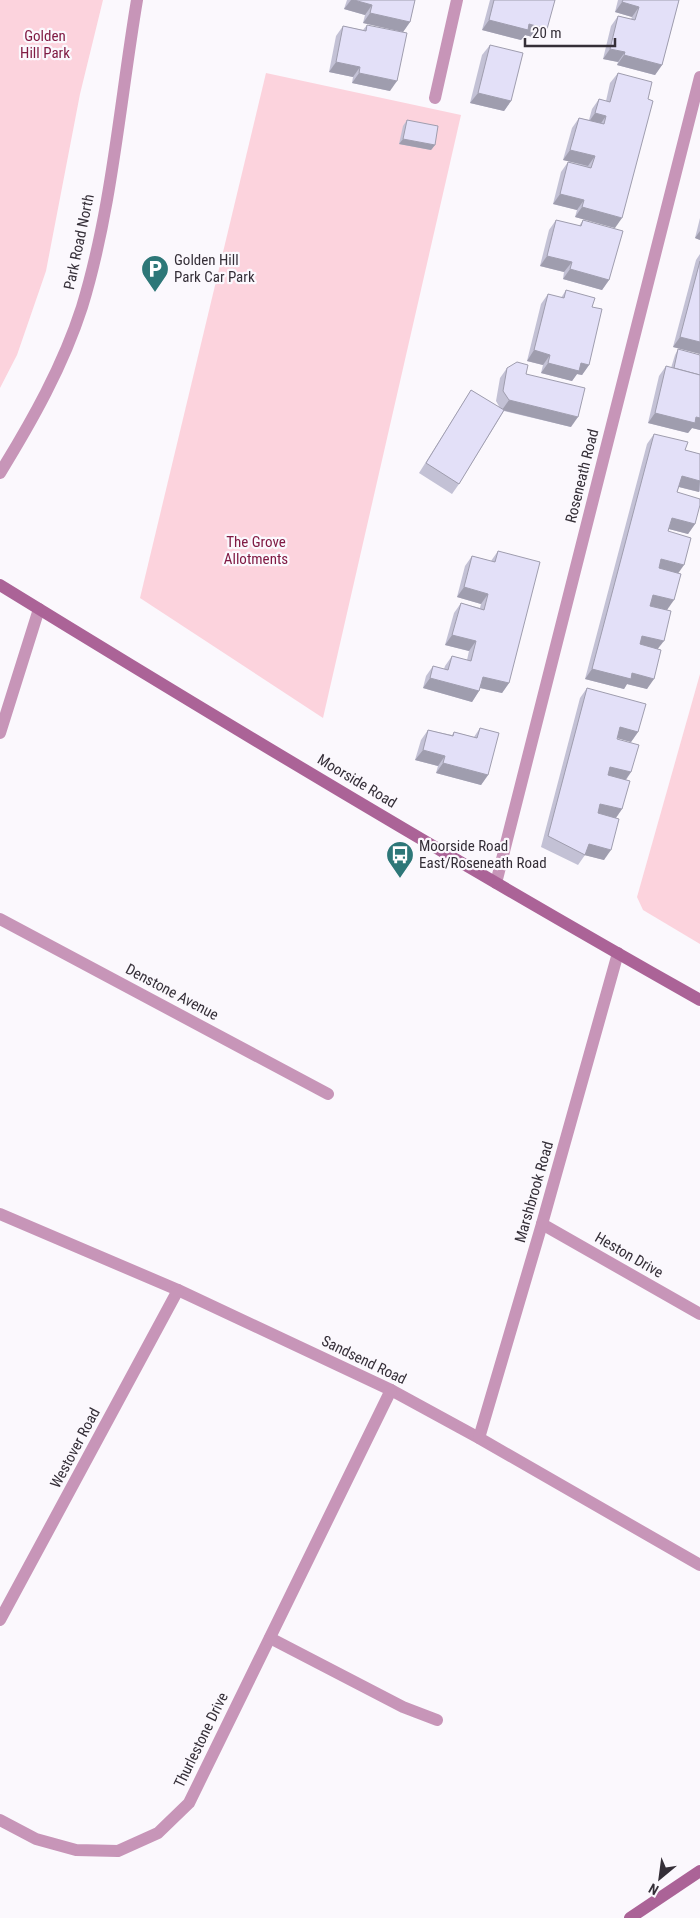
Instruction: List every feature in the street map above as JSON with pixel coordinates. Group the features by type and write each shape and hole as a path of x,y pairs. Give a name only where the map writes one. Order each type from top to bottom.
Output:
{"street":[{"name":"Park Road North","path":"0,474 48,390 81,307 99,236 137,0"},
{"path":"435,98 457,0"},
{"name":"Roseneath Road","path":"496,883 700,77"},
{"name":"Moorside Road","path":"0,585 496,883 700,1000"},
{"path":"0,733 39,609"},
{"name":"Denstone Avenue","path":"0,919 328,1094"},
{"name":"Marshbrook Road","path":"479,1438 618,954"},
{"name":"Sandsend Road","path":"0,1214 178,1290 392,1390 700,1565"},
{"name":"Heston Drive","path":"542,1224 700,1314"},
{"name":"Westover Road","path":"0,1620 178,1290"},
{"name":"Thurlestone Drive","path":"0,1820 36,1838 76,1850 118,1851 158,1833 188,1803 392,1390"},
{"path":"270,1638 403,1707 438,1720"},
{"path":"630,1918 700,1871"}],"green space":[{"name":"Golden Hill Park","path":"0,0 103,0 80,94 46,271 17,355 0,388"},
{"name":"The Grove Allotments","path":"266,73 461,115 323,718 140,598"},
{"path":"700,674 700,944 643,910 637,897"}],"building":[{"path":"354,0 415,0 410,22 370,13 372,5"},
{"path":"494,0 555,0 547,29 529,24 528,30 489,20"},
{"path":"623,0 679,0 662,65 624,55 625,52 610,49 618,16 635,20 639,7 622,2"},
{"path":"367,25 407,33 397,81 359,73 360,67 336,62 343,26 366,31"},
{"path":"490,45 523,53 511,101 478,93"},
{"path":"618,73 652,82 648,99 653,101 622,218 582,207 584,200 560,194 568,162 591,168 595,156 570,150 579,118 604,124 606,116 595,113 599,99 610,102"},
{"path":"407,120 438,126 435,145 403,139"},
{"path":"556,220 581,226 583,220 623,231 609,280 570,269 572,262 547,256"},
{"path":"700,261 700,342 680,337"},
{"path":"566,290 595,298 592,307 602,309 589,365 581,363 579,371 548,363 550,355 534,350 548,294 564,298"},
{"path":"678,349 700,355 700,375 674,368"},
{"path":"517,362 528,365 526,374 585,388 578,417 509,400 503,391 507,368"},
{"path":"666,366 700,375 700,418 696,417 695,423 655,413"},
{"path":"471,390 504,410 459,484 426,463"},
{"path":"654,434 688,442 685,450 700,454 700,481 682,476 677,492 700,499 700,505 695,524 672,518 668,531 691,538 684,565 661,559 659,568 681,574 674,600 653,595 650,606 671,611 664,641 642,636 640,644 661,650 654,679 632,673 631,679 592,669"},
{"path":"498,551 540,562 509,683 483,677 479,691 430,678 433,666 448,670 452,656 471,661 476,641 452,635 461,603 484,610 488,594 464,587 472,556 495,562"},
{"path":"587,688 646,704 638,732 620,727 617,739 639,745 631,772 610,767 608,775 630,781 622,809 600,804 598,813 619,819 611,850 589,844 585,855 548,836"},
{"path":"480,728 499,733 488,775 443,763 445,756 423,750 428,730 453,736 454,732 477,738"}],"place":[{"name":"Golden Hill Park Car Park","path":"155,293"},
{"name":"Moorside Road East/Roseneath Road","path":"400,879"}]}
